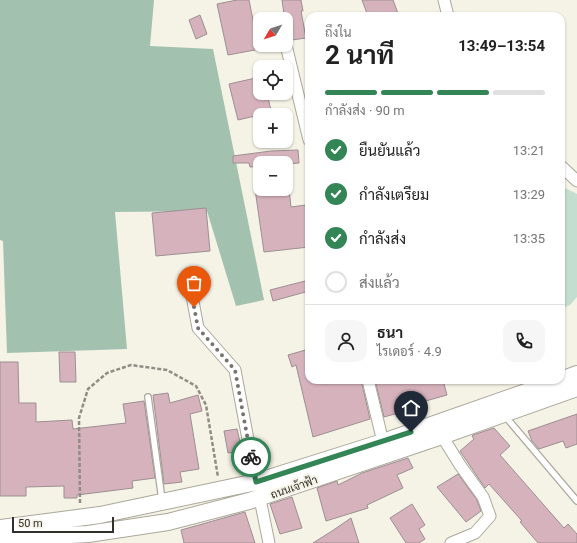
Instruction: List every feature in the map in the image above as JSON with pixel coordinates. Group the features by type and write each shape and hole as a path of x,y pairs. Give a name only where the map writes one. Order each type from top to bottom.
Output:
{"main road":[{"name":"ถนนเจ้าฟ้า","path":"565,378 577,374"},
{"name":"ถนนเจ้าฟ้า","path":"0,528 100,515 256,482 383,442 549,384"},
{"name":"ถนนเจ้าฟ้า","path":"0,540 88,534 160,523 260,498 577,388"}],"street":[{"path":"444,0 447,12"},
{"path":"288,52 305,123"},
{"path":"565,170 577,180"},
{"path":"192,296 198,328 235,370 256,482"},
{"path":"369,384 383,442"},
{"path":"442,436 460,465 483,497 490,516 475,533 451,543"},
{"path":"260,498 270,543"}],"lane":[{"path":"148,397 162,502"},
{"path":"504,414 577,501"}],"path":[{"path":"80,518 79,418 88,389 107,373 131,365 167,370 196,386 206,405 220,490"}],"green space":[{"path":"0,0 154,0 150,46 213,49 264,300 236,306 207,211 115,212 127,349 7,353 3,241 0,240"},
{"path":"565,188 577,194 577,297 570,305 565,307"}],"building":[{"path":"237,0 249,0 253,20 253,50 228,55 217,4"},
{"path":"282,0 301,0 305,38 293,40 293,12 284,12"},
{"path":"362,0 393,0 398,12 366,12"},
{"path":"200,15 207,34 196,39 189,20"},
{"path":"253,79 253,100 269,100 270,108 253,108 253,116 238,120 229,84"},
{"path":"298,150 299,163 293,163 293,156 253,156 253,167 250,167 249,163 233,163 233,156 271,151"},
{"path":"256,196 290,196 291,207 305,205 305,247 264,252"},
{"path":"206,208 210,251 156,256 152,213"},
{"path":"305,281 305,292 273,301 270,290"},
{"path":"305,350 305,384 362,384 370,419 313,437 296,365 292,367 288,355"},
{"path":"59,352 75,352 76,382 60,382"},
{"path":"0,362 18,362 19,403 36,403 36,422 72,420 73,429 126,423 123,404 144,401 155,478 132,481 133,488 77,495 77,498 64,498 64,486 26,487 26,496 0,496"},
{"path":"376,384 444,384 447,395 408,406 409,410 384,417"},
{"path":"168,393 170,403 198,395 202,411 190,414 199,469 180,472 182,482 164,484 153,395"},
{"path":"577,414 577,444 566,448 563,441 539,449 532,441 528,431"},
{"path":"494,428 510,446 500,455 564,528 568,524 577,534 577,543 538,543 520,522 522,521 489,484 485,488 460,451 474,439 472,436 473,435"},
{"path":"237,429 242,451 228,453 224,431"},
{"path":"408,458 413,468 397,475 403,488 367,505 368,508 326,521 317,488 337,481 338,485 362,473"},
{"path":"458,474 477,500 481,511 466,522 437,487"},
{"path":"292,497 302,528 280,534 270,504"},
{"path":"412,504 425,525 419,529 425,539 419,543 406,543 390,518"},
{"path":"245,512 255,543 184,543 181,530"},
{"path":"351,518 359,543 313,543 332,531"}],"way so far":[{"path":"194,307 198,328 235,370 251,457"}],"route":[{"path":"251,457 256,482 411,432"}]}
